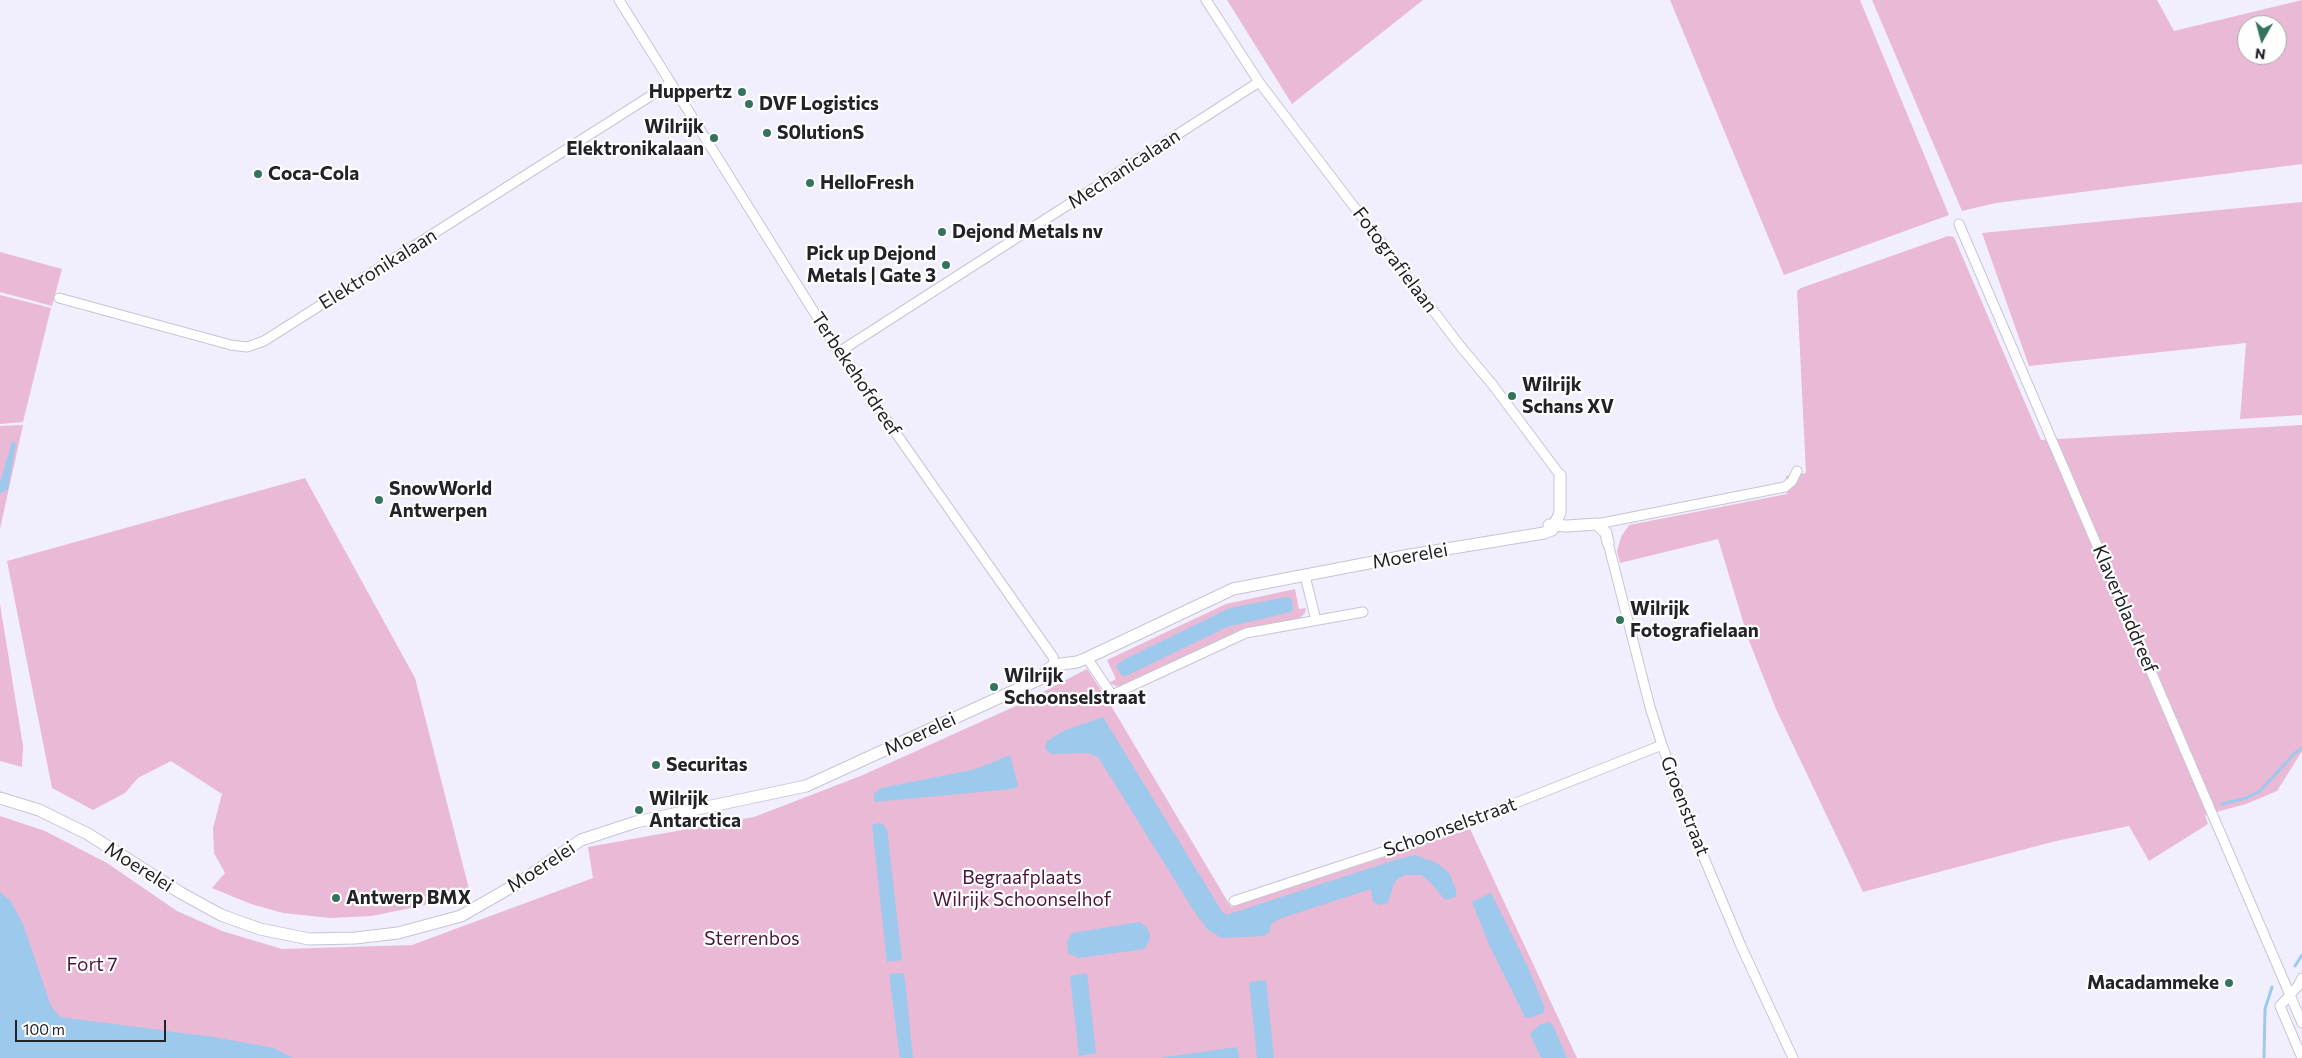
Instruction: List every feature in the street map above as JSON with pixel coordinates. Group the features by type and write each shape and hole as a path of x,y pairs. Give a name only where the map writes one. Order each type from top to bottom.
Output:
{"street":[{"name":"Terbekehofdreef","path":"619,0 838,352 1053,657 1054,664"},
{"name":"Fotografielaan","path":"1206,0 1259,82 1560,475 1560,513 1555,524"},
{"name":"Mechanicalaan","path":"838,352 1259,82"},
{"name":"Elektronikalaan","path":"59,298 231,345 247,347 264,341 671,83"},
{"name":"Klaverbladdreef","path":"1959,224 2302,1023"},
{"path":"1555,524 1567,526 1597,524 1785,488 1792,481 1796,471"},
{"name":"Moerelei","path":"0,798 39,810 88,834 181,893 221,915 260,929 309,939 355,938 398,933 461,916 520,882 582,840 636,822 806,786 1042,678 1054,664 1077,662 1233,589 1544,534 1552,530 1555,524"},
{"path":"1597,524 1606,533 1608,543"},
{"name":"Groenstraat","path":"1608,543 1650,707 1662,745 1694,834 1737,938 1793,1058"},
{"path":"1305,576 1316,620"},
{"path":"1086,658 1112,695 1246,633 1363,612"},
{"name":"Schoonselstraat","path":"1234,901 1440,833 1662,745"},
{"path":"2302,978 2298,986 2280,1006 2302,1058"}],"green space":[{"path":"1227,0 1423,0 1292,104"},
{"path":"1670,0 1860,0 1949,215 1784,275"},
{"path":"1872,0 2157,0 2174,31 2237,16 2237,65 2287,65 2287,15 2240,15 2302,0 2302,164 1996,203 1962,211"},
{"path":"2302,202 2302,415 2240,419 2246,343 2029,366 1982,233"},
{"path":"1948,236 1954,237 2041,440 2302,425 2302,751 2277,791 2246,804 2205,815 2208,824 2149,861 2129,826 2056,841 1863,892 1776,709 1748,638 1718,539 1620,563 1617,551 1621,537 1629,525 1787,494 1786,476 1806,473 1797,291"},
{"path":"0,252 62,269 52,306 0,292"},
{"path":"0,295 51,308 23,422 0,424"},
{"path":"23,425 7,497 0,529 0,426"},
{"path":"305,478 415,678 469,889 425,905 372,916 330,918 283,913 251,904 212,888 225,873 214,853 213,828 222,794 171,761 138,778 125,793 93,810 52,788 7,561"},
{"path":"1295,589 1299,609 1306,608 1305,613 1300,618 1239,631 1119,687 1109,683 1116,679 1107,660 1226,604"},
{"path":"0,604 23,746 22,767 0,761"},
{"name":"Begraafplaats Wilrijk Schoonselhof","path":"1087,669 1107,699 1231,907 1470,829 1577,1058 0,1058 0,816 45,831 107,863 177,911 222,931 282,949 412,945 593,878 588,847 754,817 863,775 1018,705"}],"water":[{"path":"12,441 16,443 8,489 0,494 0,483"},
{"path":"1286,597 1292,599 1293,609 1291,612 1227,627 1126,676 1122,676 1116,666 1123,660 1230,608"},
{"path":"1103,717 1221,910 1226,915 1398,859 1416,855 1437,863 1449,873 1456,889 1456,897 1445,900 1431,883 1421,875 1405,875 1395,881 1388,903 1379,905 1373,902 1371,889 1282,918 1271,924 1270,932 1264,936 1222,938 1208,930 1194,911 1098,757 1087,753 1051,754 1045,749 1047,741 1063,731"},
{"path":"1010,755 1018,786 1013,789 874,802 874,794 881,788 976,769"},
{"path":"877,823 883,824 887,829 902,960 887,962 872,825"},
{"path":"0,892 10,900 23,924 51,1006 60,1017 214,1037 274,1048 293,1058 0,1058"},
{"path":"1491,893 1526,963 1545,1008 1543,1013 1529,1018 1525,1017 1490,947 1472,902"},
{"path":"1139,922 1147,927 1150,935 1149,942 1144,949 1079,958 1068,953 1067,942 1072,933"},
{"path":"1087,973 1096,1053 1079,1056 1070,976"},
{"path":"889,974 904,974 905,979 913,1058 900,1058"},
{"path":"1266,980 1274,1058 1257,1058 1249,982"},
{"path":"1549,1022 1553,1025 1567,1058 1541,1058 1530,1034 1539,1025"},
{"path":"1237,1047 1239,1058 1158,1058"}],"waterway":[{"path":"2222,804 2246,798 2260,791 2295,753 2302,748"},
{"path":"2295,966 2302,955"},
{"path":"2264,1058 2265,1009 2272,987"}],"place":[{"name":"Huppertz","path":"742,92"},
{"name":"DVF Logistics","path":"749,104"},
{"name":"S0lutionS","path":"767,133"},
{"name":"Wilrijk Elektronikalaan","path":"714,138"},
{"name":"Coca-Cola","path":"258,174"},
{"name":"HelloFresh","path":"810,183"},
{"name":"Dejond Metals nv","path":"942,232"},
{"name":"Pick up Dejond Metals | Gate 3","path":"946,265"},
{"name":"Wilrijk Schans XV","path":"1512,396"},
{"name":"SnowWorld Antwerpen","path":"379,500"},
{"name":"Wilrijk Fotografielaan","path":"1620,620"},
{"name":"Wilrijk Schoonselstraat","path":"994,687"},
{"name":"Securitas","path":"656,765"},
{"name":"Wilrijk Antarctica","path":"639,810"},
{"name":"Antwerp BMX","path":"336,898"},
{"name":"Macadammeke","path":"2229,983"}],"park label":[{"name":"Sterrenbos","path":"752,939"},
{"name":"Fort 7","path":"92,965"}]}
